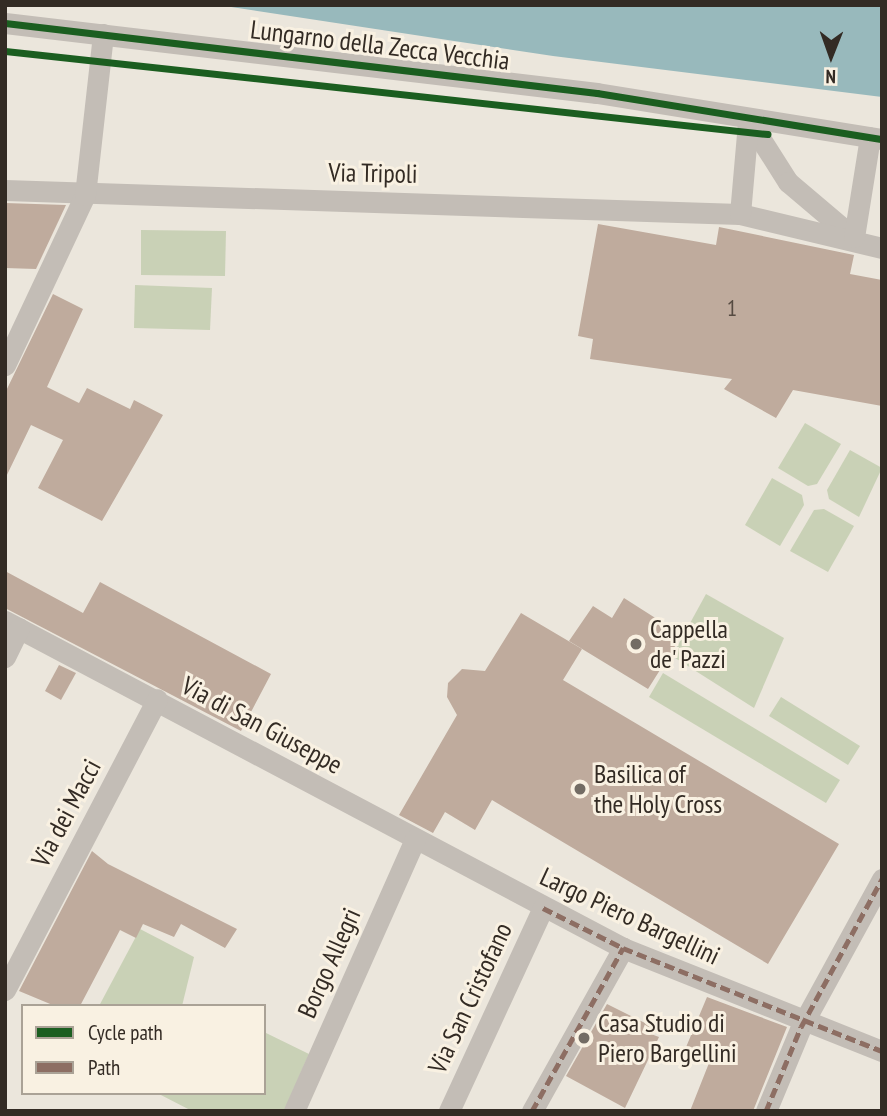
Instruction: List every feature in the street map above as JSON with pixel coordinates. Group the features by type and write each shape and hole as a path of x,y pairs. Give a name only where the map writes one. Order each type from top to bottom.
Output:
{"street":[{"name":"Lungarno della Zecca Vecchia","path":"5,23 597,93 876,138"},
{"path":"5,365 85,195 103,34"},
{"path":"740,214 748,119"},
{"path":"748,119 788,181 854,237 882,248"},
{"path":"854,237 876,138"},
{"name":"Via Tripoli","path":"5,190 85,195 740,214 854,237"},
{"path":"5,657 12,624"},
{"name":"Via di San Giuseppe","path":"12,624 157,699 491,881"},
{"name":"Via dei Macci","path":"5,990 12,958 157,699"},
{"name":"Borgo Allegri","path":"294,1111 415,839"},
{"path":"766,1111 803,1023 882,879"},
{"name":"Largo Piero Bargellini","path":"491,881 623,948 803,1023 882,1051"},
{"name":"Via San Cristofano","path":"449,1111 543,908"},
{"path":"532,1111 623,948"}],"green space":[{"path":"141,230 226,231 225,276 141,275"},
{"path":"135,285 212,288 210,330 134,328"},
{"path":"805,423 841,444 817,484 808,486 778,468"},
{"path":"850,450 882,468 859,517 829,499 827,490"},
{"path":"772,478 802,495 804,505 780,546 745,525"},
{"path":"824,509 854,526 828,572 790,551 814,510"},
{"path":"706,594 784,638 754,708 672,656"},
{"path":"663,673 840,780 826,803 649,697"},
{"path":"781,697 860,746 848,765 769,716"},
{"path":"140,929 194,957 182,1004 100,1004"},
{"path":"266,1033 309,1054 284,1111 192,1111 161,1095 266,1095"}],"water":[{"path":"218,5 882,5 882,97 553,56"}],"building":[{"path":"5,203 66,205 36,269 5,268"},
{"path":"598,224 716,245 719,227 854,255 850,274 882,280 882,406 793,390 776,418 724,389 732,379 590,359 593,339 578,336"},
{"path":"53,294 83,309 47,387 79,403 87,388 130,409 134,400 163,415 102,521 38,488 63,440 31,425 5,479 5,393"},
{"path":"5,571 83,613 100,582 271,674 241,731 5,608"},
{"name":"Cappella de' Pazzi","path":"624,598 682,635 648,689 569,641 593,606 612,618"},
{"name":"Basilica of the Holy Cross","path":"521,613 582,649 563,680 839,844 768,964 492,800 475,830 445,812 433,833 399,815 457,715 447,697 448,683 462,669 485,671"},
{"path":"59,665 76,673 61,700 45,691"},
{"path":"92,851 108,864 237,929 225,948 181,924 174,937 143,924 136,938 120,930 81,1004 50,1004 19,991"},
{"path":"707,997 787,1027 753,1111 690,1111 709,1063 684,1052"},
{"path":"607,1004 653,1027 651,1034 659,1037 625,1108 566,1076"}],"marked path":[{"path":"766,1111 801,1027 882,879"},
{"path":"543,908 623,948 882,1051"},
{"path":"532,1111 623,948"}],"cycle path":[{"path":"5,23 597,93 882,139"},
{"path":"5,51 767,134"}],"place":[{"name":"Cappella de' Pazzi","path":"636,644"},
{"name":"Basilica of the Holy Cross","path":"580,789"},
{"name":"Casa Studio di Piero Bargellini","path":"584,1038"}]}
